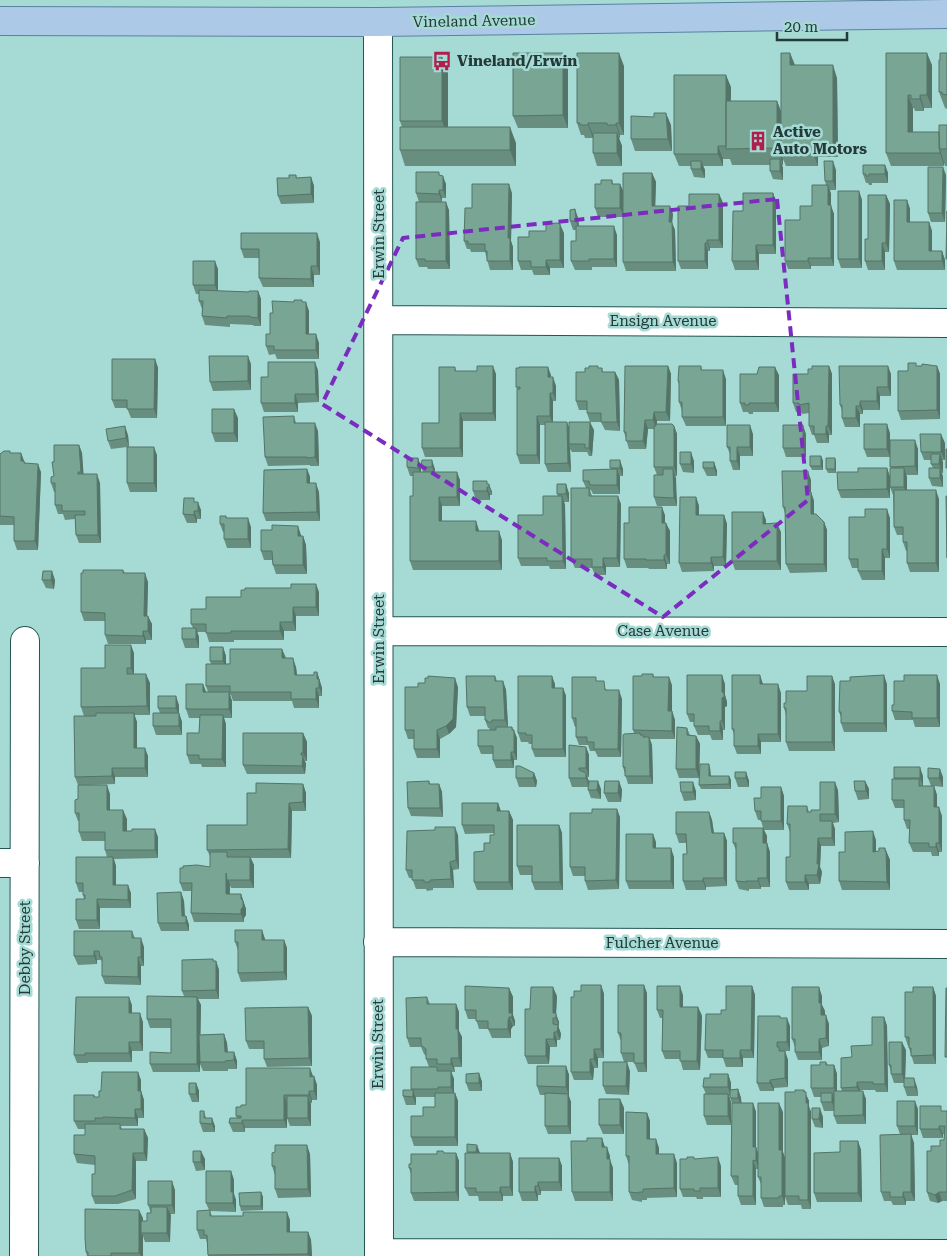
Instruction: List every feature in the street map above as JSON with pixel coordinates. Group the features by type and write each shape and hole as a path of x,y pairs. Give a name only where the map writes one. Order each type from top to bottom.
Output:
{"main road":[{"name":"Vineland Avenue","path":"0,21 378,22 947,14"}],"street":[{"name":"Erwin Street","path":"378,22 379,1255"},
{"name":"Ensign Avenue","path":"379,320 947,323"},
{"name":"Case Avenue","path":"379,630 947,632"},
{"name":"Debby Street","path":"24,1256 12,863 25,641"},
{"name":"Fulcher Avenue","path":"378,942 947,944"},
{"path":"379,1255 947,1254"}],"highlighted area":[{"path":"777,199 808,500 663,617 322,404 403,238"}],"building":[{"path":"513,53 563,53 563,115 513,116"},
{"path":"577,53 619,53 619,123 616,123 616,125 588,123 588,125 580,125 580,123 577,123"},
{"path":"781,53 790,53 790,65 833,65 833,144 813,144 813,153 781,153"},
{"path":"886,53 927,53 927,95 920,95 920,99 911,99 911,95 908,95 908,132 939,132 940,153 886,153"},
{"path":"940,53 947,53 947,95 939,92"},
{"path":"400,57 442,57 442,121 400,121"},
{"path":"674,75 726,75 726,146 718,146 718,154 674,154"},
{"path":"726,101 777,101 777,148 726,149"},
{"path":"654,113 666,113 668,139 631,139 631,116 654,117"},
{"path":"939,125 947,125 947,149 939,149"},
{"path":"400,127 510,127 510,150 400,150"},
{"path":"593,133 617,133 617,153 593,153"},
{"path":"770,159 780,159 780,171 770,171"},
{"path":"691,161 701,161 701,169 691,169"},
{"path":"824,161 833,161 833,181 825,181"},
{"path":"863,165 885,165 885,174 869,174 869,176 866,176 866,174 863,174"},
{"path":"928,167 943,167 942,213 928,213"},
{"path":"416,172 439,172 439,175 443,176 443,190 439,190 439,194 416,193"},
{"path":"623,173 652,173 652,206 670,206 669,222 672,222 673,262 623,262"},
{"path":"289,175 296,175 296,178 311,177 311,194 278,196 277,178 289,178"},
{"path":"601,180 612,180 612,184 620,184 620,208 595,208 595,184 601,184"},
{"path":"472,184 509,184 508,238 510,238 510,261 487,261 485,244 468,244 468,241 464,241 465,208 472,208"},
{"path":"812,185 828,185 828,205 831,205 831,258 785,261 785,220 800,220 800,206 812,206"},
{"path":"838,191 859,191 859,259 838,259"},
{"path":"743,193 773,193 773,245 756,245 756,261 732,261 733,211 743,211"},
{"path":"689,194 719,194 719,240 707,240 707,243 705,243 705,261 678,261 678,206 689,206"},
{"path":"868,195 886,195 886,243 882,243 882,261 865,261 865,239 868,239"},
{"path":"894,200 907,200 907,222 929,222 929,251 942,251 942,261 894,261"},
{"path":"416,202 446,202 446,261 416,259"},
{"path":"575,209 576,221 570,221 570,210"},
{"path":"947,211 947,259 946,259"},
{"path":"546,224 560,224 560,260 546,260 546,267 531,267 531,261 518,261 518,237 529,237 529,231 546,231"},
{"path":"576,226 614,226 614,259 571,261 571,241 576,241"},
{"path":"241,233 317,233 317,266 311,266 311,279 259,278 259,249 241,249"},
{"path":"193,261 215,261 215,285 193,285"},
{"path":"199,290 258,291 258,318 250,316 227,316 227,318 202,316 203,301 199,301"},
{"path":"294,300 306,302 306,334 316,334 316,350 274,350 274,346 266,346 266,334 270,334 270,313 273,313 272,301 294,302"},
{"path":"209,356 248,356 248,381 210,382"},
{"path":"112,359 155,359 154,409 127,409 127,400 112,400"},
{"path":"268,362 315,362 316,394 295,394 295,403 261,403 261,377 268,377"},
{"path":"908,363 916,363 916,366 922,366 922,364 937,366 937,410 898,411 898,371 908,371"},
{"path":"477,366 493,366 493,413 460,413 460,448 422,448 422,423 439,423 439,367 455,367 455,371 477,371"},
{"path":"589,366 598,366 598,368 602,368 602,372 615,372 617,422 601,422 601,413 587,413 587,401 576,401 576,372 585,372 585,368 589,368"},
{"path":"625,366 668,366 666,412 654,412 653,420 645,420 643,441 626,441 626,432 624,432"},
{"path":"679,366 701,366 701,370 723,370 723,417 682,417 682,402 679,402"},
{"path":"812,366 829,366 828,426 826,426 826,434 814,434 814,426 809,426 809,403 799,405 799,403 793,403 793,374 808,374 808,369 812,369"},
{"path":"839,366 888,366 888,387 877,387 877,401 860,401 860,406 856,406 856,418 842,418"},
{"path":"548,367 548,377 553,377 553,393 550,393 550,416 537,416 537,455 517,455 517,389 520,389 520,387 516,387 516,368"},
{"path":"759,367 775,367 775,403 749,403 749,405 745,405 745,403 740,403 740,374 757,374"},
{"path":"212,409 234,409 234,433 212,433"},
{"path":"294,416 294,423 315,423 315,457 265,457 263,417"},
{"path":"545,422 567,422 568,463 545,464"},
{"path":"569,422 590,422 589,448 585,448 585,444 569,444"},
{"path":"656,424 672,424 674,426 674,467 654,467 654,426"},
{"path":"864,424 887,424 887,449 864,449"},
{"path":"727,425 750,425 750,447 737,447 737,461 730,461 730,447 727,447"},
{"path":"783,425 803,425 803,448 783,448"},
{"path":"125,426 126,438 108,441 106,429"},
{"path":"920,434 941,434 941,452 921,452"},
{"path":"890,440 915,440 915,466 890,467"},
{"path":"54,445 79,445 81,472 78,472 78,474 97,474 98,535 76,535 75,515 85,515 85,511 62,511 62,505 55,505 55,483 51,483 51,477 54,476 52,462 54,462"},
{"path":"127,447 154,447 154,483 127,483"},
{"path":"947,449 947,468 946,468"},
{"path":"4,451 21,453 21,461 24,461 24,463 38,464 35,541 14,541 14,517 0,516 0,454"},
{"path":"680,452 691,452 691,464 680,464"},
{"path":"931,454 940,454 939,464 931,464"},
{"path":"810,456 821,456 821,466 810,466"},
{"path":"407,458 418,458 418,468 407,467"},
{"path":"826,458 835,458 835,469 826,469"},
{"path":"422,460 432,460 432,467 421,467"},
{"path":"610,460 620,460 620,468 610,468"},
{"path":"703,462 714,462 714,468 703,468"},
{"path":"858,468 887,468 887,489 838,490 837,472 858,472"},
{"path":"890,468 904,468 904,487 890,487"},
{"path":"929,468 940,468 940,478 929,478"},
{"path":"307,469 307,483 316,483 317,512 263,513 264,470"},
{"path":"617,469 617,485 590,485 589,481 583,481 583,470"},
{"path":"663,469 673,469 674,498 654,497 654,475 663,475"},
{"path":"782,471 808,471 808,492 811,492 811,514 816,514 824,522 824,564 786,564"},
{"path":"413,472 457,472 457,497 439,497 439,521 476,521 476,531 499,531 499,561 410,561 410,496 413,496"},
{"path":"473,481 487,481 489,487 487,487 487,491 473,491"},
{"path":"557,484 566,484 566,494 557,494"},
{"path":"571,488 589,488 589,496 618,496 617,558 603,558 603,567 592,567 592,559 571,559"},
{"path":"894,490 936,490 936,563 907,563 907,542 903,542 903,527 894,527"},
{"path":"543,496 562,496 563,561 547,561 547,558 518,558 518,515 543,515"},
{"path":"946,496 947,496 947,558"},
{"path":"680,497 696,497 696,515 724,515 723,557 711,557 711,563 679,563"},
{"path":"184,498 194,498 194,502 198,502 198,511 194,511 194,515 183,514"},
{"path":"629,507 662,507 662,523 666,523 666,555 664,555 664,560 624,559 624,523 629,523"},
{"path":"865,509 887,509 887,549 882,549 882,571 858,571 858,559 849,559 849,517 865,517"},
{"path":"732,512 763,512 763,524 777,523 777,561 732,561"},
{"path":"220,516 226,516 226,518 248,518 248,539 224,539 224,524 220,524"},
{"path":"272,525 298,526 298,536 303,536 303,565 273,565 272,551 261,551 261,530 272,530"},
{"path":"83,570 123,570 123,573 145,573 144,616 148,616 148,631 143,631 143,636 105,635 105,613 81,612 81,573 83,573"},
{"path":"43,571 52,571 51,580 42,580"},
{"path":"291,584 316,584 316,607 293,607 293,622 280,622 280,631 206,633 206,624 191,624 191,609 206,609 206,597 241,597 241,590 245,590 245,588 291,588"},
{"path":"182,628 196,628 196,639 182,639"},
{"path":"105,645 131,645 131,668 127,668 127,674 146,674 147,706 81,707 81,668 105,668"},
{"path":"210,647 223,647 223,661 210,661"},
{"path":"230,649 282,649 282,658 293,658 295,675 314,675 314,672 317,672 319,688 316,688 316,699 291,699 291,692 230,692 230,686 206,686 206,664 230,664"},
{"path":"642,674 653,674 653,677 669,677 668,711 672,711 672,731 633,730 633,676 642,676"},
{"path":"687,675 722,675 722,692 724,697 722,698 720,731 709,731 709,726 694,726 694,714 687,714"},
{"path":"732,675 760,675 760,684 778,684 778,734 758,734 758,746 734,746 734,729 732,729"},
{"path":"884,675 884,723 841,723 841,712 839,712 840,681 850,681 850,677"},
{"path":"904,675 937,675 937,718 912,718 912,712 892,711 892,705 894,705 894,681 904,681"},
{"path":"428,676 455,678 453,719 446,726 437,730 437,749 414,749 414,730 405,730 405,687 418,687 418,683 425,683 425,678 428,678"},
{"path":"466,676 495,676 495,681 503,681 505,720 487,722 485,720 485,707 467,707"},
{"path":"518,676 552,676 552,688 563,688 563,749 532,749 532,735 518,733"},
{"path":"807,676 832,676 832,742 786,742 786,708 784,708 784,703 786,703 786,691 807,691"},
{"path":"572,677 596,677 596,681 604,681 605,690 619,690 618,749 594,749 594,742 587,742 587,737 576,737 576,718 572,718"},
{"path":"186,684 203,684 203,692 229,692 229,709 186,709"},
{"path":"158,696 176,696 176,708 158,708"},
{"path":"96,713 134,713 134,748 145,748 145,768 112,768 112,776 75,777 74,716 96,716"},
{"path":"153,713 179,713 179,726 153,726"},
{"path":"200,715 223,715 222,759 199,759 199,755 187,755 187,733 199,733"},
{"path":"496,727 512,727 512,730 514,730 514,752 511,752 511,760 493,760 493,746 478,746 478,730 496,730"},
{"path":"677,727 687,728 687,735 696,736 696,769 676,769"},
{"path":"243,733 303,733 302,766 243,765"},
{"path":"640,733 643,737 649,737 650,776 625,776 625,767 623,767 623,735"},
{"path":"569,745 586,747 586,768 579,768 579,770 586,773 586,778 569,778"},
{"path":"700,764 709,764 709,776 729,776 729,784 699,785"},
{"path":"516,766 534,773 533,778 516,778"},
{"path":"894,767 920,767 920,778 894,778"},
{"path":"928,768 940,769 939,778 928,778"},
{"path":"735,772 746,772 746,778 735,778"},
{"path":"892,779 919,779 919,786 934,786 934,807 939,807 939,843 936,843 936,847 929,847 929,843 909,843 910,820 904,820 904,800 892,800"},
{"path":"429,781 429,784 439,784 440,808 408,808 407,782"},
{"path":"589,781 598,781 597,790 588,790"},
{"path":"605,781 619,781 618,793 604,793"},
{"path":"854,781 865,781 866,791 855,791"},
{"path":"680,782 693,782 693,792 681,792"},
{"path":"820,782 835,782 835,814 820,814 820,821 832,821 832,838 818,838 817,864 819,864 817,875 805,875 805,882 786,882 786,857 790,857 790,824 787,824 788,806 807,806 807,812 820,810"},
{"path":"256,783 303,784 303,802 289,803 288,849 207,850 207,825 247,825 247,793 256,793"},
{"path":"78,785 107,785 107,810 123,810 123,831 155,829 155,850 105,850 105,832 79,832 79,813 75,813"},
{"path":"761,787 781,787 781,821 761,821 761,811 755,811 754,798 761,798"},
{"path":"462,803 498,803 497,811 509,811 509,882 474,882 474,852 484,851 484,843 490,843 490,835 494,835 494,825 462,825"},
{"path":"592,809 617,809 616,880 585,881 585,867 570,867 570,813 592,813"},
{"path":"676,812 709,812 712,833 724,833 724,878 703,878 703,881 683,881 683,854 687,854 686,834 676,834"},
{"path":"517,825 559,825 560,882 532,882 532,866 517,866"},
{"path":"435,827 455,827 456,860 450,862 451,879 430,880 430,882 412,880 412,870 406,870 407,831 435,830"},
{"path":"733,828 763,828 763,843 767,843 767,878 758,878 758,881 736,881 736,843 733,843"},
{"path":"873,831 873,852 879,851 879,848 885,848 886,851 887,882 839,881 839,852 845,852 845,832"},
{"path":"626,834 653,834 653,848 671,848 671,881 626,881"},
{"path":"210,852 227,852 227,857 250,857 250,880 227,880 226,873 226,894 241,894 243,907 241,914 191,913 192,883 180,883 180,868 197,865 210,867"},
{"path":"76,857 113,857 113,885 128,885 128,900 97,899 97,920 76,920 76,899 85,899 85,895 83,895 83,883 76,883"},
{"path":"181,892 182,916 186,916 186,923 158,923 157,893"},
{"path":"235,930 262,930 262,940 284,940 284,972 238,973 238,942 235,942"},
{"path":"74,931 132,931 132,938 141,938 141,957 138,957 138,977 102,976 102,957 100,957 99,951 94,951 94,956 74,956"},
{"path":"213,959 213,961 216,961 216,990 182,991 182,960"},
{"path":"581,985 601,985 601,1049 594,1049 594,1059 590,1059 590,1072 571,1072 571,997 574,997 574,991 581,991"},
{"path":"618,985 644,985 644,1063 634,1063 634,1053 621,1053 621,1033 618,1033"},
{"path":"465,986 509,988 509,1013 512,1013 512,1017 509,1017 508,1029 488,1029 488,1021 476,1021 476,1010 465,1010"},
{"path":"657,986 680,986 680,1007 698,1007 697,1061 680,1061 680,1051 662,1051 663,1010 657,1010"},
{"path":"726,986 752,986 751,1050 740,1050 740,1058 723,1058 723,1050 705,1050 706,1014 721,1014 721,1010 726,1010"},
{"path":"531,987 553,987 553,1013 556,1013 556,1018 553,1018 553,1024 558,1025 557,1032 554,1032 554,1039 546,1039 546,1056 525,1056 525,1009 530,1009"},
{"path":"792,987 819,987 821,1015 826,1015 826,1038 819,1039 819,1052 795,1052 795,1039 792,1039"},
{"path":"913,987 933,987 933,1055 911,1056 909,1037 905,1037 905,992 913,992"},
{"path":"946,988 947,1057 945,1057"},
{"path":"147,996 197,997 197,1064 150,1064 150,1052 171,1053 171,1019 147,1019"},
{"path":"76,997 129,997 129,1013 140,1013 140,1042 129,1042 129,1053 85,1053 85,1055 74,1055"},
{"path":"427,997 427,1004 456,1004 459,1058 451,1058 451,1064 437,1064 437,1059 426,1059 426,1049 421,1045 421,1038 407,1038 406,998"},
{"path":"308,1007 309,1058 264,1059 264,1041 246,1041 245,1008"},
{"path":"758,1016 780,1016 780,1018 787,1018 787,1042 777,1042 779,1051 785,1051 785,1078 770,1080 770,1083 757,1083"},
{"path":"872,1017 884,1017 885,1084 857,1082 857,1087 841,1088 841,1058 852,1057 851,1046 872,1045"},
{"path":"224,1034 225,1052 234,1052 234,1060 200,1062 199,1035"},
{"path":"889,1042 902,1042 902,1074 891,1074"},
{"path":"603,1062 627,1062 626,1086 603,1086"},
{"path":"820,1062 826,1062 826,1065 834,1065 834,1088 811,1088 811,1065 820,1065"},
{"path":"537,1066 566,1066 566,1087 537,1086"},
{"path":"411,1067 437,1067 437,1071 451,1071 451,1087 411,1089"},
{"path":"246,1068 310,1068 310,1077 314,1076 314,1091 309,1091 309,1095 284,1095 284,1120 242,1120 242,1123 229,1123 230,1118 241,1118 241,1116 236,1116 236,1107 246,1105"},
{"path":"102,1072 138,1072 138,1091 141,1091 141,1109 135,1109 135,1118 103,1117 95,1118 95,1121 74,1121 74,1095 94,1095 94,1097 99,1097"},
{"path":"479,1073 479,1083 466,1083 466,1074"},
{"path":"710,1074 728,1074 728,1087 703,1087 704,1078 710,1078"},
{"path":"904,1078 914,1078 915,1087 904,1087"},
{"path":"189,1083 196,1083 196,1094 189,1094"},
{"path":"738,1089 738,1098 730,1098 730,1090"},
{"path":"403,1090 413,1090 413,1097 403,1096"},
{"path":"795,1090 804,1090 806,1092 806,1103 808,1103 808,1200 799,1200 799,1196 785,1196 785,1092 795,1092"},
{"path":"834,1091 863,1091 863,1115 834,1116"},
{"path":"435,1093 455,1093 455,1137 411,1137 411,1116 423,1116 423,1107 435,1107"},
{"path":"545,1093 568,1094 568,1126 545,1126"},
{"path":"821,1093 832,1093 832,1102 821,1102"},
{"path":"704,1094 728,1094 728,1116 704,1116"},
{"path":"287,1096 308,1096 308,1118 287,1118"},
{"path":"599,1099 620,1099 620,1125 599,1125"},
{"path":"897,1101 915,1101 915,1126 897,1126"},
{"path":"732,1103 753,1103 753,1147 756,1147 756,1161 753,1160 753,1196 738,1196 738,1176 731,1176"},
{"path":"758,1103 779,1103 779,1150 782,1150 782,1196 779,1196 779,1198 761,1198 761,1177 758,1177"},
{"path":"920,1106 941,1106 941,1111 947,1111 947,1192 939,1192 935,1195 927,1192 927,1151 931,1151 931,1146 940,1146 940,1140 944,1140 945,1126 939,1126 939,1129 920,1129"},
{"path":"812,1108 820,1108 819,1119 812,1119"},
{"path":"200,1111 204,1111 204,1118 212,1118 212,1124 200,1123"},
{"path":"626,1112 647,1113 647,1139 656,1139 656,1154 674,1154 674,1188 643,1189 643,1192 639,1193 629,1192 629,1156 626,1156"},
{"path":"85,1124 120,1124 120,1129 144,1129 144,1153 133,1153 132,1190 115,1196 92,1196 92,1174 95,1174 95,1156 74,1154 74,1135 85,1135"},
{"path":"911,1134 911,1192 903,1192 903,1197 890,1197 890,1192 881,1192 880,1135"},
{"path":"587,1138 602,1138 602,1147 607,1147 607,1159 610,1159 610,1192 572,1192 571,1141 587,1141"},
{"path":"840,1141 858,1141 858,1193 814,1193 814,1153 840,1152"},
{"path":"467,1144 477,1145 476,1152 467,1152"},
{"path":"275,1145 307,1145 308,1189 275,1189 275,1166 272,1166 272,1153 275,1152"},
{"path":"193,1151 201,1151 201,1162 193,1162"},
{"path":"437,1151 456,1153 456,1192 411,1193 411,1168 409,1168 409,1164 411,1164 411,1154 437,1154"},
{"path":"465,1153 510,1153 510,1187 500,1187 500,1192 476,1192 476,1188 465,1188"},
{"path":"687,1157 694,1157 694,1159 718,1157 718,1188 700,1188 700,1191 680,1189 680,1159 687,1159"},
{"path":"519,1158 559,1158 559,1182 538,1182 538,1186 535,1186 535,1192 519,1192"},
{"path":"206,1171 231,1171 233,1203 206,1203"},
{"path":"148,1181 172,1181 172,1205 148,1205"},
{"path":"261,1192 261,1206 240,1206 239,1193"},
{"path":"151,1207 167,1207 167,1233 141,1233 141,1221 147,1221 147,1213 151,1213"},
{"path":"85,1209 139,1210 139,1253 111,1253 111,1256 88,1256 85,1238"},
{"path":"210,1210 210,1216 243,1216 243,1212 287,1212 287,1232 308,1232 308,1254 208,1255 207,1235 204,1235 204,1230 197,1230 197,1211"}],"place":[{"name":"Vineland/Erwin","path":"442,61"},
{"name":"Active Auto Motors","path":"758,141"}]}
